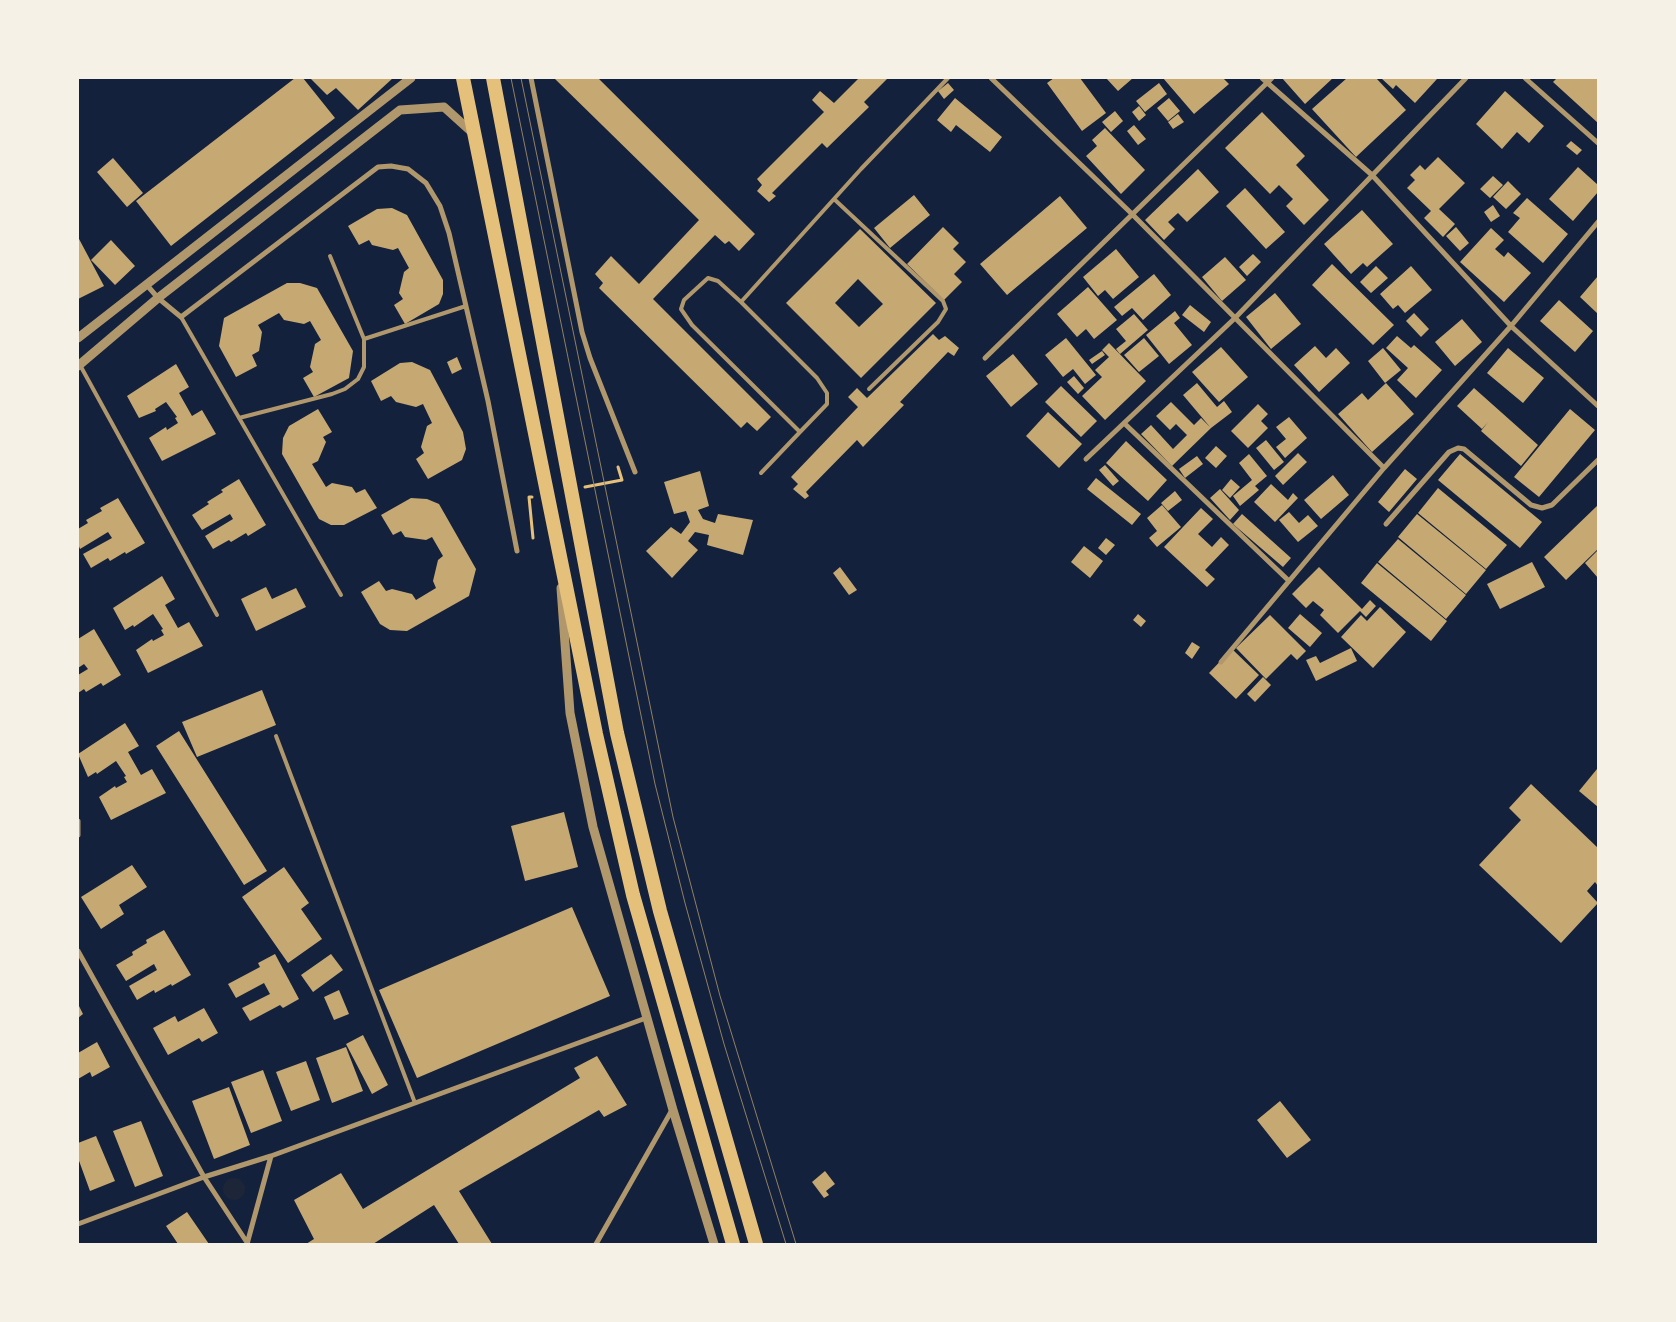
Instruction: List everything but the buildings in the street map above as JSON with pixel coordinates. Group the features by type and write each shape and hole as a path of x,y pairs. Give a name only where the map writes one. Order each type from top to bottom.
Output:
{"highway":[{"path":"493,78 618,733 660,912 756,1244"},
{"path":"462,82 475,136 596,734 633,895 733,1244"}],"street":[{"path":"78,338 411,78"},
{"path":"531,78 582,332 590,358 636,472"},
{"path":"991,78 1131,213 1234,319 1384,468"},
{"path":"1262,78 1372,175 1511,326 1598,406"},
{"path":"985,358 1131,213 1272,78"},
{"path":"1086,459 1234,319 1466,78"},
{"path":"1525,78 1598,143"},
{"path":"78,364 158,298 400,110 444,107 475,136"},
{"path":"146,284 158,298 181,317 378,167 391,166 408,169 426,183 440,206 449,233 488,401 516,551"},
{"path":"1221,662 1384,468 1511,326 1598,222"},
{"path":"1124,423 1289,580"},
{"path":"1386,524 1448,452 1458,448 1464,450 1531,505 1542,508 1552,505 1598,460"},
{"path":"558,543 570,713 593,827 672,1110 714,1244"},
{"path":"78,821 78,835"},
{"path":"78,951 204,1177 247,1244"},
{"path":"78,1224 204,1177 271,1156 646,1018"},
{"path":"596,1244 672,1110"},
{"path":"247,1244 271,1156"}],"lane":[{"path":"741,302 834,199 948,78"},
{"path":"834,199 944,301 946,309 938,322 869,389"},
{"path":"239,418 345,389 358,379 364,367 364,339 330,256"},
{"path":"761,473 827,404 827,393 817,378 741,302 718,281 708,278 684,300 681,309 692,326 800,432"},
{"path":"364,339 466,306"},
{"path":"181,317 341,595"},
{"path":"78,364 217,615"},
{"path":"276,736 414,1103"}],"shaded area":[{"path":"234,1178 242,1181 245,1189 242,1197 234,1200 226,1197 223,1189 226,1181"}],"tram line":[{"path":"511,78 655,784 685,903 724,1044 786,1244"},
{"path":"521,78 673,817 720,996 796,1244"}]}
